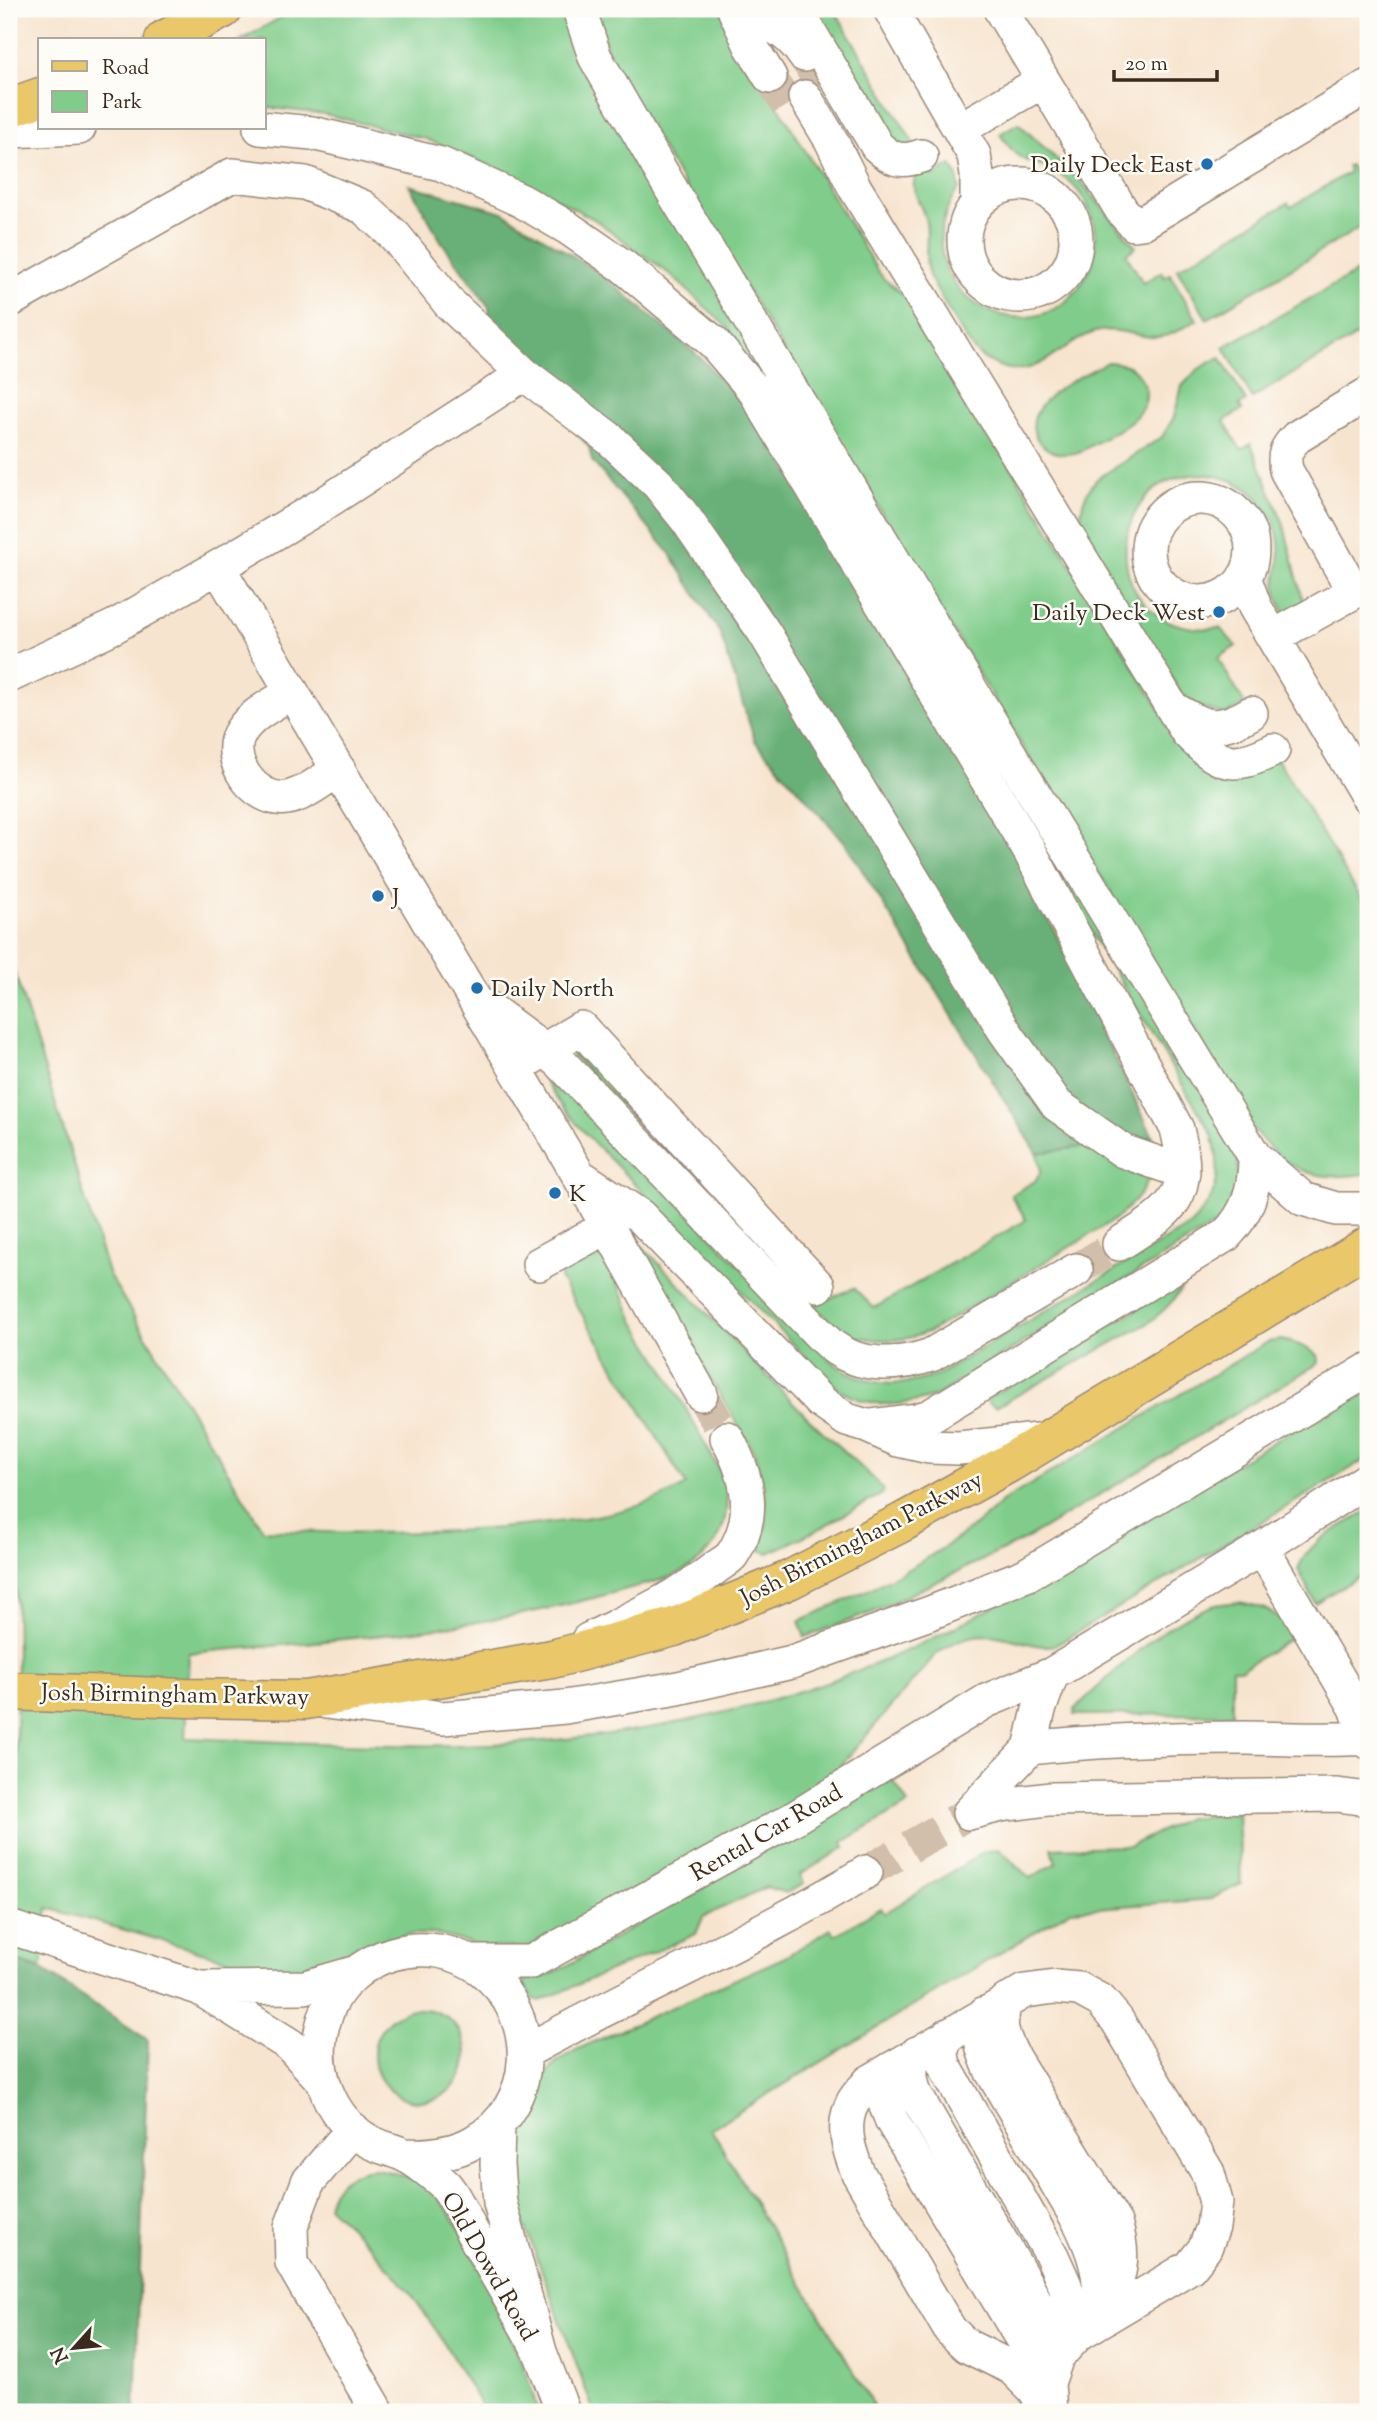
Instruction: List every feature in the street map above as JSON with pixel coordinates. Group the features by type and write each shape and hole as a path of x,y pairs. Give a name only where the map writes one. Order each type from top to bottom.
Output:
{"main road":[{"path":"168,38 223,9"},
{"path":"9,108 38,98"},
{"name":"Josh Birmingham Parkway","path":"9,1691 306,1700 552,1659 674,1627 789,1580 903,1522 1048,1439 1368,1246"}],"street":[{"path":"579,9 595,57 667,182 1255,1157 1303,1199 1336,1209 1368,1209"},
{"path":"796,9 877,146 898,161 920,156"},
{"path":"890,9 974,155 977,174 976,204"},
{"path":"1000,9 1122,211 1129,220 1138,224 1368,86"},
{"path":"736,11 765,20 796,43 787,66"},
{"path":"960,129 1042,81"},
{"path":"805,97 814,150 855,188 1186,732 1203,749 1221,760 1238,764 1254,760 1273,750"},
{"path":"266,129 313,133 441,164 502,191 568,228 623,266 713,342 738,369 754,390 1029,850 1177,1129 1182,1149 1183,1172 1180,1190 1172,1207 1119,1244"},
{"path":"9,131 38,130"},
{"path":"9,301 232,175 305,183 363,207 395,236 450,304 524,374 610,439 658,484 687,519 764,632 1004,1030 1057,1105 1123,1151 1183,1172"},
{"path":"9,676 115,626 218,567 322,505 524,374"},
{"path":"1273,637 1354,592 1286,470 1283,457 1287,447 1297,437 1368,394"},
{"path":"218,567 578,1174 701,1394"},
{"path":"1244,577 1255,607 1368,797"},
{"path":"292,692 253,717 239,734 236,755 243,774 256,789 283,799 296,796 339,770"},
{"path":"1171,706 1202,725 1221,726 1251,713"},
{"path":"473,997 559,1061 832,1346 850,1356 874,1363 894,1364 931,1355 1076,1270"},
{"path":"515,1068 581,1028 818,1286"},
{"path":"867,1426 894,1424 930,1416 1226,1235 1248,1205 1255,1183 1255,1157"},
{"path":"578,1174 640,1216 821,1402 847,1420 898,1440 929,1447 959,1448 1048,1439"},
{"path":"539,1264 607,1227"},
{"path":"306,1700 443,1718 565,1707 678,1688 792,1662 930,1614 1026,1575 1368,1370"},
{"path":"552,1659 695,1584 731,1556 747,1522 748,1508 747,1486 742,1468 727,1438"},
{"name":"Rental Car Road","path":"472,1962 531,1962 791,1820 986,1701 1052,1674 1262,1548 1368,1479"},
{"path":"1030,1748 1100,1741 1245,1738 1367,1740 1356,1708 1262,1548"},
{"path":"1052,1674 1030,1748 969,1813 1001,1805 1049,1799 1337,1795 1368,1799"},
{"path":"525,2052 599,2010 809,1907 866,1872"},
{"path":"9,1927 199,1988 290,2045 322,2080"},
{"path":"199,1988 304,1987 357,1972 383,1956 413,1950 430,1949 472,1962 494,1979 510,2000 521,2025 525,2052 518,2091 498,2123 471,2144 439,2154 405,2155 377,2146 353,2129 334,2107 322,2080 318,2050 323,2021 337,1994 357,1972"},
{"path":"1055,1987 1079,1989 1101,2001 1117,2020 1208,2173 1216,2202 1213,2227 1205,2248 1190,2267 1034,2390 1012,2368 967,2346 950,2330 858,2173 848,2150 846,2124 852,2103 892,2068 948,2035 1025,1991 1055,1987"},
{"path":"996,2007 979,2034 981,2047 1081,2225 1098,2272 1099,2302 1070,2362"},
{"path":"948,2035 941,2050 944,2065 1052,2256 1065,2285 1070,2362"},
{"path":"892,2068 882,2082 882,2097 892,2121 1070,2362"},
{"name":"Old Dowd Road","path":"498,2123 500,2203 540,2352 563,2412"},
{"path":"353,2129 308,2182 291,2227 292,2263 378,2412"},
{"name":"Old Dowd Road","path":"405,2155 446,2187 540,2352"}],"green space":[{"path":"296,9 568,9 1237,1151 1236,1188 1221,1221 936,1396 899,1404 874,1403 839,1390 586,1135 548,1086 542,1073 544,1070 549,1069 836,1365 861,1378 885,1384 910,1382 937,1375 1189,1226 1207,1205 1216,1184 1217,1173 1212,1134 728,328 671,275 594,219 509,174 426,139 324,114 266,107 266,38 245,38"},
{"path":"592,9 720,9 877,270 906,297 1181,743 1278,760 1368,910 1368,1173 1333,1176 1304,1171 1278,1156 1254,1130 619,77"},
{"path":"808,9 834,9 915,146 893,144"},
{"path":"1018,123 1082,183 1136,247 1126,254 1143,283 1162,272 1164,277 1170,274 1197,320 1174,333 1158,337 1111,330 1095,332 1043,362 1021,369 1000,366 976,352 944,302 927,269 926,222 914,185 919,172 926,166 932,176 951,165 957,175 959,188 943,225 943,259 957,286 980,306 1008,316 1039,315 1067,300 1089,270 1094,254 1093,222 1081,194 1059,174 1017,155 1000,134"},
{"path":"1350,165 1368,196 1368,201 1360,211 1364,225 1207,319 1177,269 1288,203 1291,207 1349,172 1347,166"},
{"path":"409,185 503,212 600,273 702,359 741,402 782,459 1023,865 1153,1137 1037,1153 844,841 755,741 720,633 669,552 592,461 589,447 483,322 489,316 489,307 441,241"},
{"path":"1368,266 1368,323 1361,327 1363,332 1252,398 1224,347"},
{"path":"1220,357 1246,401 1239,405 1242,410 1224,421 1241,450 1251,444 1283,522 1305,608 1287,618 1276,589 1279,548 1273,519 1254,494 1223,478 1206,475 1171,480 1146,498 1131,523 1126,553 1132,583 1149,608 1178,625 1220,628 1236,646 1218,658 1245,705 1224,715 1187,703 1082,532 1081,517 1085,497 1097,479 1162,437 1174,417 1182,386 1197,370"},
{"path":"1107,362 1128,366 1142,380 1146,392 1139,413 1119,430 1074,453 1062,454 1043,446 1036,438 1034,428 1035,417 1041,406 1063,386"},
{"path":"9,954 108,1273 263,1530 406,1532 512,1527 619,1511 653,1501 686,1485 560,1278 563,1273 600,1253 607,1256 634,1321 724,1478 726,1511 716,1542 693,1566 664,1579 570,1604 462,1625 189,1653 185,1738 389,1745 491,1744 592,1736 700,1718 806,1689 906,1651 1024,1589 1368,1386 1368,1458 1056,1645 1038,1645 985,1635 966,1638 946,1647 936,1654 824,1785 529,1948 485,1947 435,1934 409,1934 382,1940 324,1967 302,1973 275,1973 48,1908 41,1969 9,1959 17,1659 14,1539 9,1479"},
{"path":"580,1052 819,1303 854,1288 874,1308 1026,1220 1011,1195 1035,1181 1041,1171 1037,1153 1153,1137 1150,1174 1133,1202 1114,1220 931,1331 897,1340 864,1338 841,1333 572,1055"},
{"path":"642,1246 811,1421 875,1480 883,1490 882,1494 769,1553 760,1550 766,1509 754,1452 636,1254 636,1250"},
{"path":"1186,1280 1169,1305 1147,1324 996,1407 988,1403 988,1398"},
{"path":"1281,1340 1314,1352 1318,1355 1319,1363 1026,1539 873,1612 805,1637 799,1621 853,1597 932,1555 981,1521 1003,1501 1268,1342"},
{"path":"1368,1511 1368,1571 1315,1603 1298,1569 1303,1559 1327,1535"},
{"path":"1239,1602 1271,1612 1296,1635 1242,1669 1232,1669 1232,1714 1074,1715 1075,1709 1082,1702 1159,1634 1212,1606"},
{"path":"890,1775 908,1804 843,1842 845,1847 800,1875 804,1884 786,1893 766,1887 703,1917 696,1934 540,2001 533,1999 522,1980 543,1977 561,1969 784,1840"},
{"path":"1238,1813 1241,1884 1211,1899 1071,1910 711,2129 877,2412 594,2412 515,2199 512,2160 516,2140 547,2073 556,2062 578,2049 783,1958 831,1929 835,1935 881,1908 885,1913 984,1852 999,1849 1030,1878 1056,1863 1052,1848 1130,1846 1187,1818"},
{"path":"9,1959 41,1969 148,2040 135,2412 9,2412"},
{"path":"420,2009 438,2013 452,2023 462,2037 466,2055 462,2073 452,2087 438,2097 420,2101 402,2097 388,2087 378,2073 374,2055 378,2037 388,2023 402,2013"},
{"path":"374,2169 400,2174 424,2185 448,2210 481,2269 522,2363 537,2412 485,2412 440,2336 409,2291 368,2244 328,2206 334,2190 344,2179 358,2172"}],"tunnel":[{"path":"804,55 822,87"},
{"path":"770,77 789,108"},
{"path":"1076,1270 1119,1244"},
{"path":"701,1394 727,1438"},
{"path":"866,1872 969,1813"}],"place":[{"name":"Daily Deck East","path":"1207,164"},
{"name":"Daily Deck West","path":"1219,612"},
{"name":"J","path":"378,896"},
{"name":"Daily North","path":"477,988"},
{"name":"K","path":"555,1193"}]}
